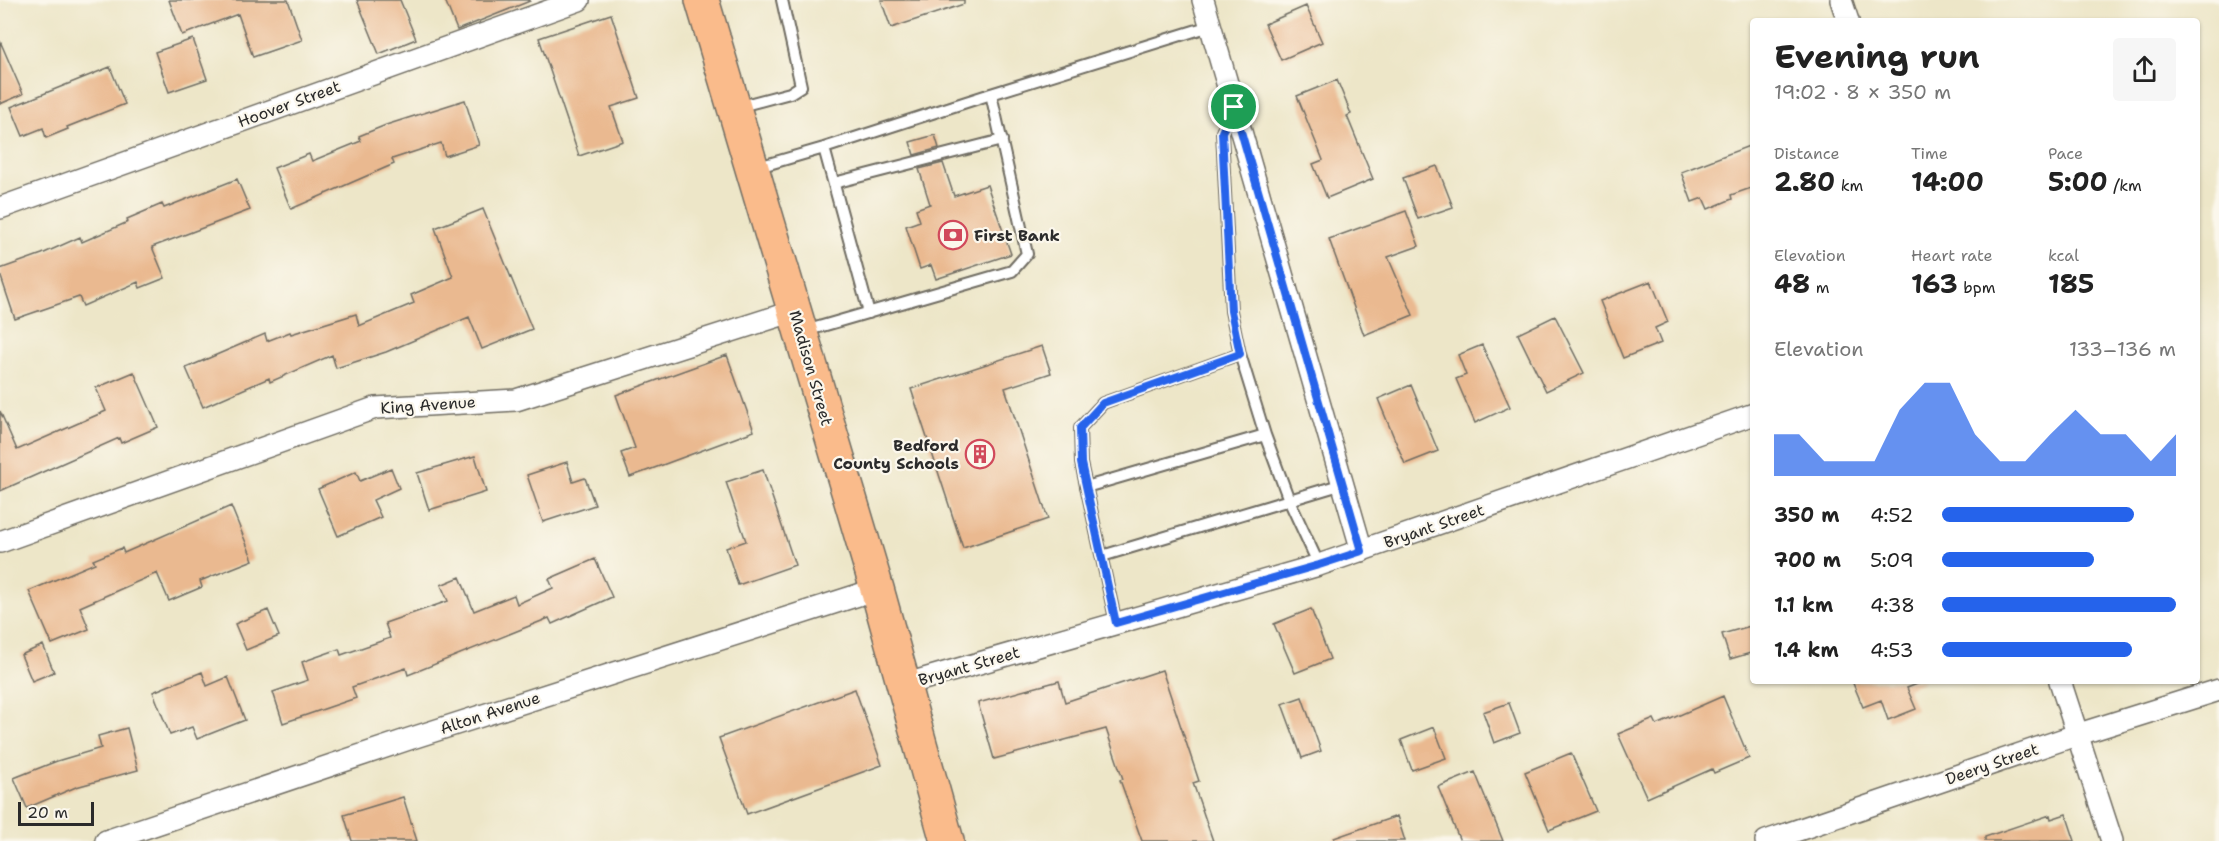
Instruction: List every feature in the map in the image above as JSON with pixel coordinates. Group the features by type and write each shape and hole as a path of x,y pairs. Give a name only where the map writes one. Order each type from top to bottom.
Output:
{"main road":[{"name":"Madison Street","path":"702,0 877,589 947,841"}],"street":[{"name":"Hoover Street","path":"0,208 579,0"},
{"path":"1203,0 1362,551"},
{"path":"1841,0 1847,18"},
{"name":"King Avenue","path":"0,542 375,408 516,400 797,322"},
{"name":"Bryant Street","path":"903,685 1319,565 1750,415"},
{"name":"Alton Avenue","path":"106,841 421,735 877,589"},
{"path":"2061,684 2112,841"},
{"name":"Deery Street","path":"1766,841 2076,735 2219,690"}],"lane":[{"path":"734,108 790,93 801,86 782,0"},
{"path":"752,168 824,148 1210,26"},
{"path":"797,322 869,313 1012,271 1027,254 991,94"},
{"path":"1234,107 1222,132 1231,311 1240,354 1265,435 1288,500 1319,565"},
{"path":"834,183 1002,140"},
{"path":"824,148 869,313"},
{"path":"1116,623 1081,463 1080,428 1103,403 1240,354"},
{"path":"1086,488 1265,435"},
{"path":"1102,556 1343,484"}],"building":[{"path":"169,0 288,0 302,40 253,57 238,14 182,35"},
{"path":"357,0 400,0 416,39 379,54"},
{"path":"445,0 530,0 530,1 457,30"},
{"path":"881,0 964,0 964,4 891,28"},
{"path":"1306,6 1322,42 1281,60 1265,24"},
{"path":"611,14 639,98 611,107 623,141 579,156 539,38"},
{"path":"193,39 207,79 169,92 155,52"},
{"path":"0,41 23,94 0,104"},
{"path":"110,67 125,104 67,127 68,129 46,138 43,128 23,136 11,107"},
{"path":"1337,80 1351,114 1347,116 1373,179 1327,198 1313,164 1323,160 1297,96"},
{"path":"465,100 479,145 445,156 441,143 392,159 394,164 291,209 274,168 309,154 312,161 361,141 359,136 386,125"},
{"path":"935,135 939,148 914,155 910,142"},
{"path":"1750,146 1750,188 1731,195 1732,199 1708,209 1703,198 1692,202 1681,172"},
{"path":"943,163 954,196 987,185 1011,254 936,279 931,265 920,269 906,226 920,221 916,209 930,204 919,169"},
{"path":"1437,166 1453,207 1418,219 1403,178"},
{"path":"237,179 250,210 152,247 165,278 140,288 138,282 83,306 79,297 15,319 0,269 80,237 82,242 162,204 164,208"},
{"path":"483,209 532,329 482,349 469,317 386,352 336,368 332,355 270,382 269,378 203,407 186,368 265,334 267,341 290,332 291,334 356,314 359,326 414,303 411,295 453,277 435,228"},
{"path":"1406,211 1419,246 1388,257 1413,315 1364,335 1329,239"},
{"path":"1651,281 1668,322 1655,328 1661,343 1623,358 1600,301"},
{"path":"1555,316 1584,373 1546,391 1518,334"},
{"path":"1482,345 1510,407 1475,423 1456,379 1466,375 1458,355"},
{"name":"Bedford County Schools","path":"1042,346 1051,373 1005,388 1048,519 963,548 911,389"},
{"path":"727,355 754,431 630,477 621,453 635,448 616,395"},
{"path":"134,372 158,427 121,443 119,438 0,491 0,411 17,450 106,411 96,388"},
{"path":"1411,385 1438,451 1405,464 1378,399"},
{"path":"475,456 486,492 429,510 417,473"},
{"path":"567,462 573,482 585,478 595,505 543,522 527,475"},
{"path":"391,468 399,488 373,500 381,517 338,536 318,489 356,472 360,481"},
{"path":"763,470 795,565 738,585 726,548 746,541 726,482"},
{"path":"231,506 253,560 200,581 202,587 169,601 157,573 80,607 89,629 52,644 29,591 95,563 93,560 122,548 124,553"},
{"path":"595,559 612,597 552,624 549,618 408,675 406,668 352,687 356,698 283,723 273,692 308,680 302,662 339,649 341,655 390,638 385,623 448,601 441,585 460,577 474,611 514,595 517,604 553,588 549,579"},
{"path":"1311,609 1330,659 1295,673 1274,624"},
{"path":"268,610 279,636 246,650 235,624"},
{"path":"1750,626 1750,653 1730,659 1722,634"},
{"path":"43,645 54,672 32,681 21,655"},
{"path":"1162,670 1199,781 1193,783 1213,841 1142,841 1120,780 1123,779 1106,729 994,759 978,703 1059,681 1065,702"},
{"path":"202,672 207,686 228,677 245,720 197,739 192,727 170,735 153,692"},
{"path":"1853,684 1917,684 1907,688 1916,709 1888,720 1881,700 1863,707"},
{"path":"855,689 882,765 747,814 719,738"},
{"path":"1723,696 1749,758 1714,773 1712,769 1647,798 1618,734 1654,719 1657,725"},
{"path":"1302,697 1321,751 1302,758 1282,704"},
{"path":"1509,703 1520,733 1494,743 1483,712"},
{"path":"1434,727 1446,758 1412,770 1401,740"},
{"path":"127,728 138,770 76,787 27,808 14,778 57,761 101,748 98,736"},
{"path":"1571,753 1596,811 1549,830 1525,772"},
{"path":"1475,772 1503,841 1460,841 1438,787"},
{"path":"403,797 417,841 352,841 344,815"},
{"path":"2066,814 2075,841 1985,841 1985,837 2050,815 2051,819"},
{"path":"1397,816 1405,841 1334,841 1334,838"}],"place":[{"name":"First Bank","path":"953,235"},
{"name":"Bedford County Schools","path":"980,454"}],"route":[{"path":"1234,107 1362,551 1116,623 1081,463 1080,428 1103,403 1240,354 1231,311 1222,132 1234,107"}]}
